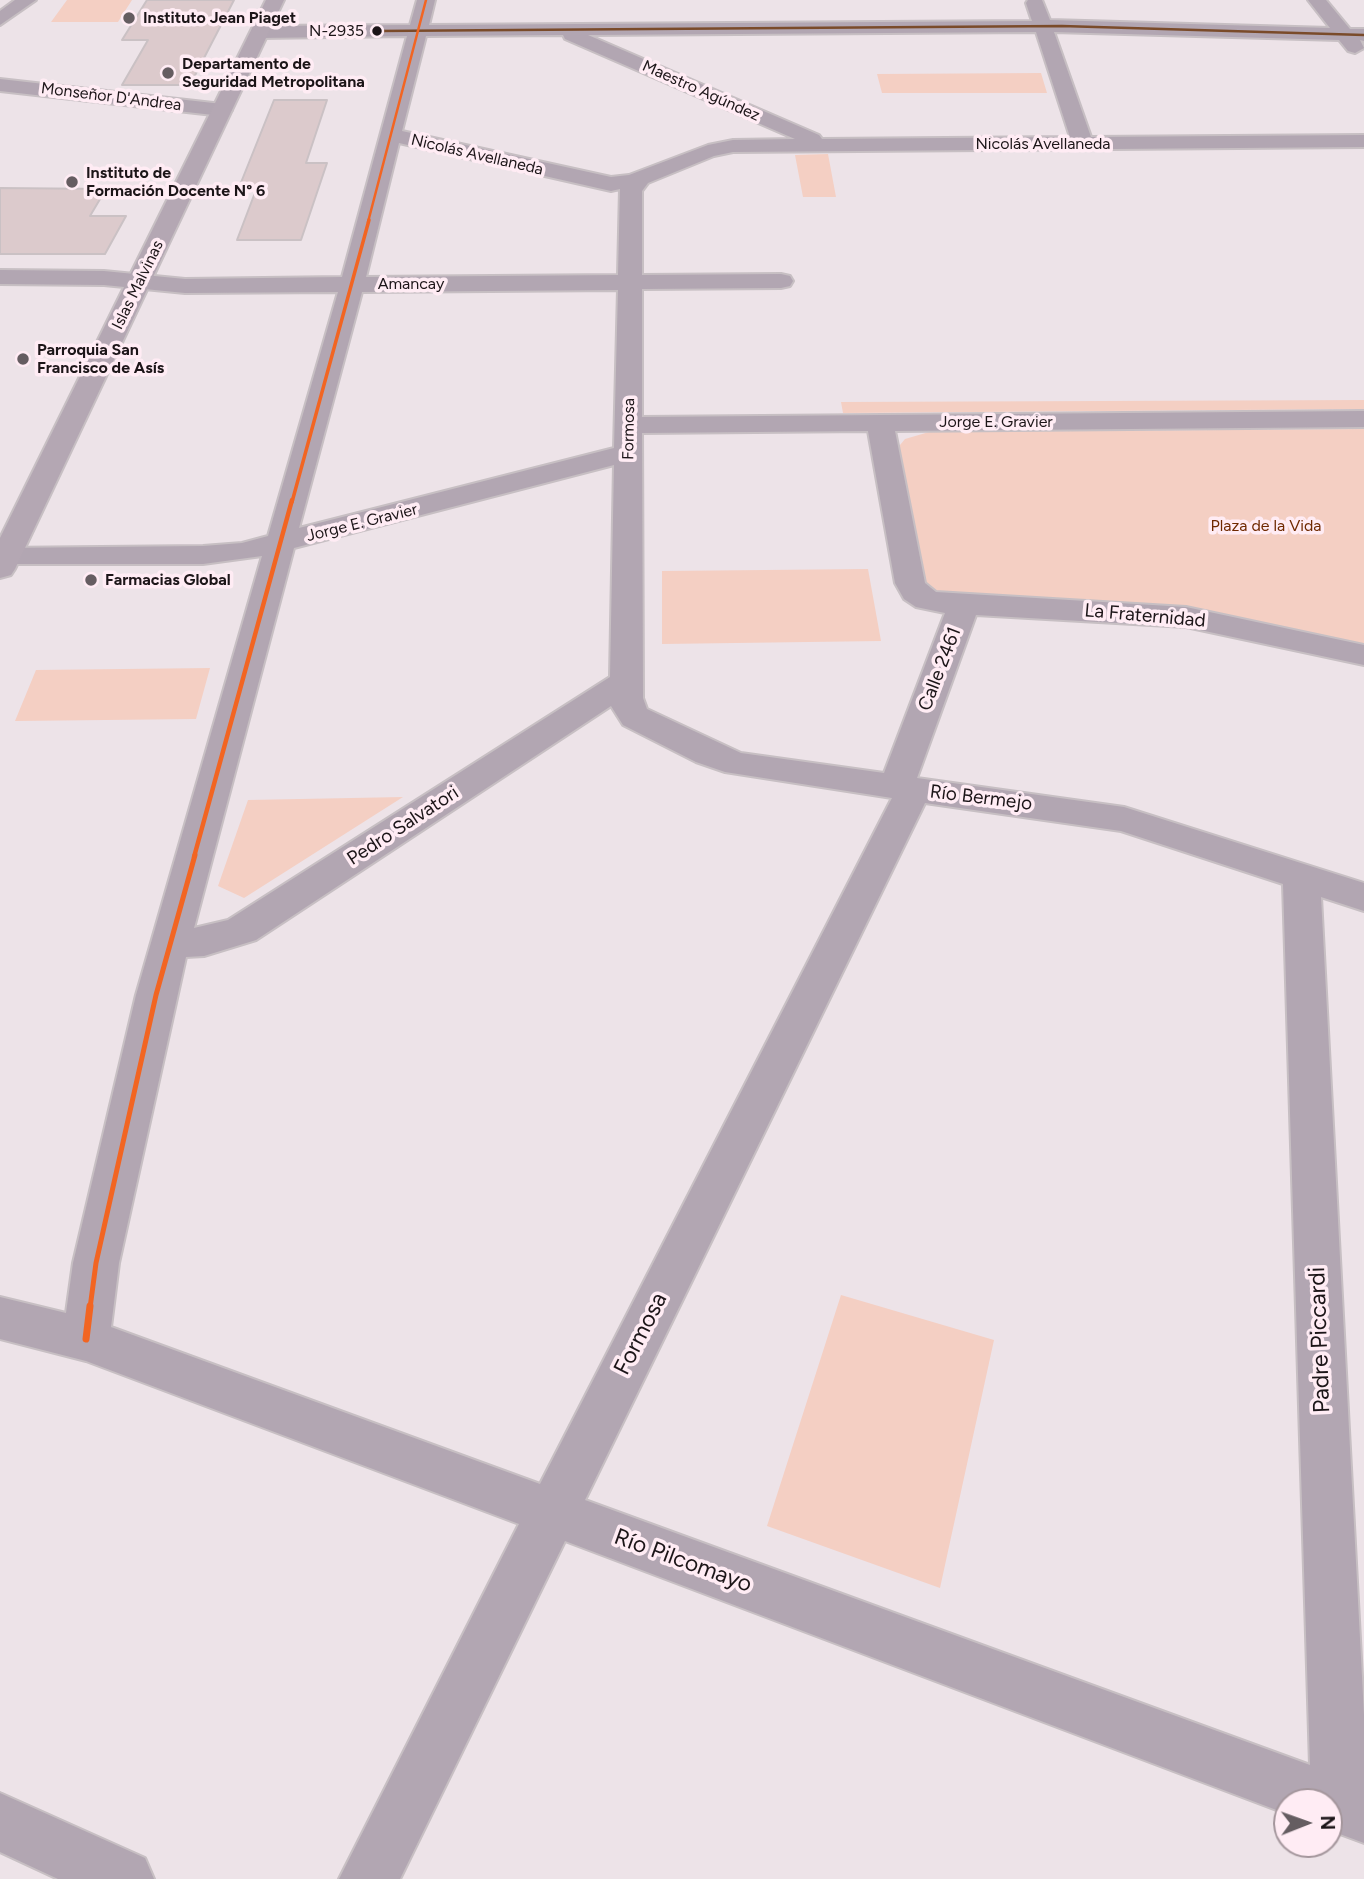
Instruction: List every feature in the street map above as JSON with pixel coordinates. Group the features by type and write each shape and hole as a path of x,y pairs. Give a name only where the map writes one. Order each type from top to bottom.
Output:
{"main road":[{"name":"Islas Malvinas","path":"3,562 275,0"}],"street":[{"path":"0,19 27,0"},
{"path":"1034,0 1083,143"},
{"path":"1317,0 1354,35 1364,58"},
{"path":"86,1339 96,1263 170,944 352,284 422,15"},
{"path":"260,32 422,15 561,30 679,19 1354,35"},
{"name":"Maestro Agúndez","path":"561,30 812,139 844,145"},
{"name":"Monseñor D'Andrea","path":"0,85 222,110"},
{"name":"Nicolás Avellaneda","path":"391,135 600,183 623,184 722,147 774,123"},
{"name":"Monseñor D'Andrea","path":"184,130 210,133"},
{"name":"Nicolás Avellaneda","path":"722,147 1364,141"},
{"name":"Formosa","path":"626,681 631,190 639,180"},
{"name":"Amancay","path":"0,277 88,277 185,286 781,281"},
{"name":"Jorge E. Gravier","path":"3,562 203,555 279,544 629,439 880,423 1364,419"},
{"name":"Calle 2461","path":"880,423 912,587 927,600 964,605 905,788"},
{"name":"La Fraternidad","path":"964,605 1186,617 1364,655"},
{"name":"Río Bermejo","path":"626,681 628,709 635,717 715,757 756,768 1124,819 1364,897"},
{"name":"Pedro Salvatori","path":"170,944 204,942 242,930 626,681"},
{"name":"Formosa","path":"369,1879 552,1512 905,788"},
{"name":"Padre Piccardi","path":"1301,876 1352,1809"},
{"name":"Río Pilcomayo","path":"0,1318 86,1339 1352,1809"},
{"path":"0,1822 124,1879"}],"green space":[{"path":"67,0 132,0 118,22 51,22"},
{"path":"1041,73 1047,93 882,93 877,74"},
{"path":"828,154 836,197 803,197 795,155"},
{"path":"1364,400 1364,409 843,413 841,402"},
{"name":"Plaza de la Vida","path":"1364,429 1364,644 1189,609 937,593 926,582 899,452 905,439 929,432"},
{"path":"868,569 881,641 662,644 662,571"},
{"path":"210,668 196,719 15,721 36,670"},
{"path":"403,797 244,898 218,886 248,800"},
{"path":"841,1295 994,1340 940,1588 767,1526"}],"building":[{"path":"147,0 234,0 190,85 122,85 148,40 122,40"},
{"path":"274,100 327,100 306,163 327,163 301,240 237,240 256,190 238,190"},
{"path":"0,188 106,189 90,216 126,216 105,254 0,254"}],"transit line":[{"path":"86,1339 96,1263 156,995 352,284 426,0"},
{"path":"377,31 1062,26 1364,35"}],"place":[{"name":"Instituto Jean Piaget","path":"129,18"},
{"name":"N-2935","path":"377,31"},
{"name":"Departamento de Seguridad Metropolitana","path":"168,73"},
{"name":"Instituto de Formación Docente N° 6","path":"72,182"},
{"name":"Parroquia San Francisco de Asís","path":"23,359"},
{"name":"Farmacias Global","path":"91,580"}]}
